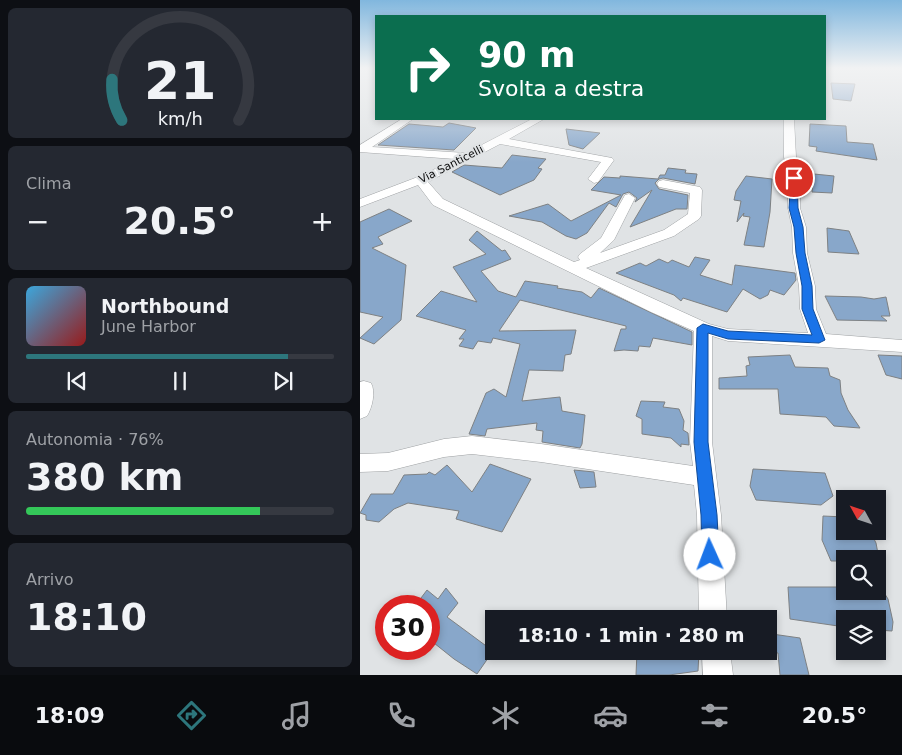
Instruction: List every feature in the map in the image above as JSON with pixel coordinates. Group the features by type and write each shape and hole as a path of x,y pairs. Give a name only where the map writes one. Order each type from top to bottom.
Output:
{"street":[{"path":"361,149 406,120"},
{"name":"Via Santicelli","path":"360,203 420,180 537,120"},
{"path":"789,120 790,157 794,178 794,208 799,227 800,253 807,286 808,309 819,340"},
{"path":"498,140 608,160 594,179"},
{"path":"361,149 465,156"},
{"path":"420,180 438,202 657,308 703,328 728,335 902,346"},
{"path":"573,267 669,233 694,216 696,190 663,184"},
{"path":"573,267 607,240 629,198"},
{"path":"703,328 701,442 709,515 713,610"},
{"path":"360,411 364,388"},
{"path":"360,463 370,464 441,449 471,445 536,452 705,477"},
{"path":"717,660 718,675"}],"building":[{"path":"449,123 476,128 454,150 378,145 409,124 443,127"},
{"path":"810,124 846,126 847,142 873,144 877,160 816,151 817,147 809,146"},
{"path":"566,129 600,133 583,149 569,145"},
{"path":"512,155 546,159 538,168 542,169 534,180 500,195 452,172 464,165 502,168"},
{"path":"668,168 686,170 685,173 697,174 695,184 663,178 655,183 659,189 688,195 687,209 676,209 630,227 652,190 635,202 637,198 629,192 623,194 616,207 609,203 587,233 576,239 566,236 542,222 509,216 548,204 571,221 621,195 591,190 604,177 620,178 620,176 658,179 660,175 665,175"},
{"path":"814,174 834,176 832,193 812,192"},
{"path":"746,176 772,179 770,212 764,247 744,245 750,217 743,216 744,213 737,222 741,201 734,200 736,191"},
{"path":"389,209 412,221 378,237 383,244 372,248 406,265 401,320 374,344 360,338 383,317 360,312 360,222"},
{"path":"827,228 849,231 859,254 828,252"},
{"path":"477,231 502,251 505,250 511,259 481,271 498,291 516,297 525,281 582,292 591,298 599,288 692,332 692,345 653,338 650,347 639,346 638,351 614,351 621,329 626,329 626,326 520,300 499,331 576,330 571,354 565,355 563,371 529,370 522,401 560,397 562,411 585,415 582,444 580,448 542,442 543,431 536,430 537,423 487,429 485,436 469,434 486,393 494,389 506,397 520,344 493,338 491,343 478,341 473,349 459,346 464,339 459,339 466,330 416,316 441,291 477,302 453,267 486,254 469,240"},
{"path":"695,257 710,260 700,275 732,285 735,265 795,273 796,280 784,295 770,290 768,295 760,299 743,289 727,312 683,298 681,301 674,295 616,273 640,263 646,266 659,259 668,263 672,260 689,267"},
{"path":"825,296 874,299 886,297 890,316 881,316 887,321 837,320"},
{"path":"790,355 795,367 828,368 830,376 840,380 841,393 848,410 860,428 834,426 826,417 780,414 778,389 719,389 719,378 747,376 746,366 750,365 748,357"},
{"path":"878,355 902,356 902,379 886,375"},
{"path":"641,401 665,402 663,407 679,409 684,421 683,430 688,433 689,445 681,444 681,447 671,438 642,434 642,419 636,416"},
{"path":"490,464 531,479 502,532 456,519 459,511 408,503 394,509 379,522 366,520 366,515 360,513 371,494 393,494 404,475 427,474 429,472 435,475 447,465 472,492"},
{"path":"753,469 825,473 833,496 821,505 756,500 750,486"},
{"path":"574,470 594,472 596,487 580,488"},
{"path":"823,516 836,517 836,540 874,540 877,550 836,550 836,561 831,561 822,540"},
{"path":"788,587 836,587 836,600 886,600 886,596 893,622 892,631 886,631 886,610 836,610 836,626 790,619"},
{"path":"446,588 458,603 447,617 485,645 485,660 487,660 477,674 440,648 440,596"},
{"path":"427,590 433,595 423,595"},
{"path":"777,635 800,638 809,675 780,675"},
{"path":"637,660 699,660 698,671 669,675 636,675"}],"route":[{"path":"710,555 709,515 701,442 701,353 703,328 728,335 819,340 808,309 807,286 800,253 799,227 794,208 794,178"}]}
